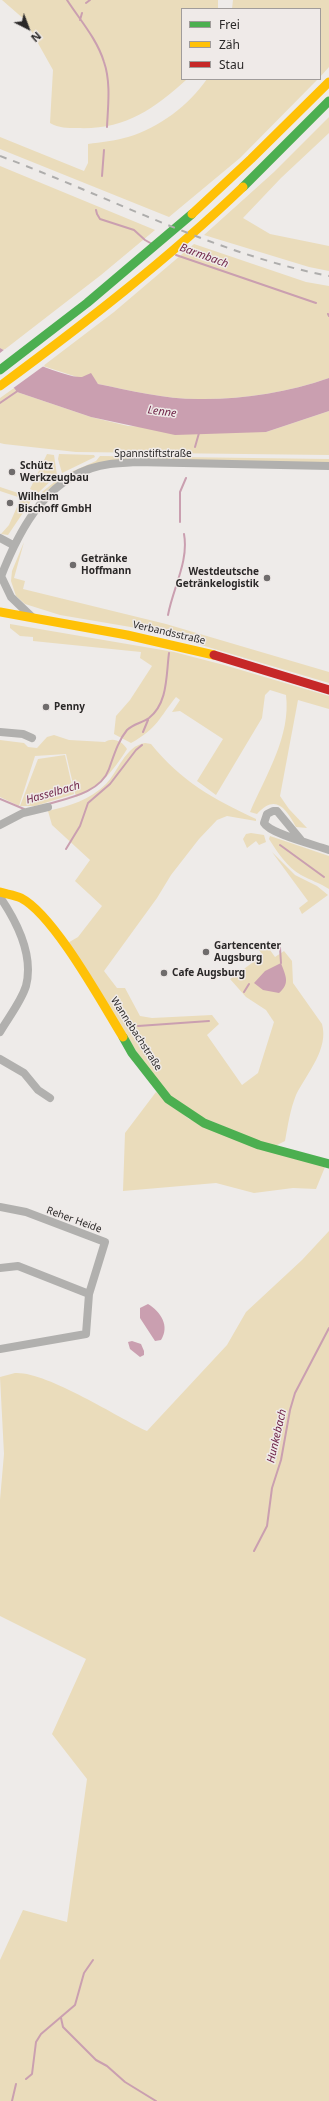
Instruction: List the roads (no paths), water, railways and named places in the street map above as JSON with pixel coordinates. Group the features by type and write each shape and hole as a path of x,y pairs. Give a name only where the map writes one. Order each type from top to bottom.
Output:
{"main road":[{"path":"0,370 97,296 190,216 264,148 329,82"},
{"path":"0,386 91,318 204,223 275,156 329,101"},
{"name":"Verbandsstraße","path":"0,612 32,617 199,651 329,690"},
{"name":"Wannebachstraße","path":"0,892 21,898 48,921 91,984 132,1053 168,1099 204,1123 259,1145 329,1164"}],"street":[{"name":"Spannstiftstraße","path":"32,617 11,598 0,577 13,545 33,511 55,488 71,477 109,464 134,462 329,466"},
{"path":"0,538 13,545"},
{"path":"0,732 23,734 32,738"},
{"path":"0,825 23,813 48,807"},
{"path":"301,840 329,850"},
{"path":"0,897 14,917 25,946 28,976 25,988 0,1032"},
{"path":"0,1059 24,1073 38,1090 50,1098"},
{"name":"Reher Heide","path":"0,1207 26,1212 105,1242 89,1294 86,1334 0,1349"},
{"path":"0,1268 18,1266 89,1294"}],"water":[{"name":"Lenne","path":"0,348 54,371 76,377 82,377 91,373 98,384 177,398 220,399 267,394 329,378 329,411 266,432 175,435 91,417 17,392 14,388 0,383"},
{"path":"281,963 286,982 285,986 279,993 263,990 254,983 265,971"},
{"path":"148,1304 157,1311 163,1320 165,1330 161,1340 155,1341 140,1318 140,1308"},
{"path":"132,1341 141,1344 144,1355 140,1357 130,1349 128,1342"}],"waterway":[{"name":"Barmbach","path":"67,0 93,38 104,62 108,78 107,127"},
{"path":"86,3 90,0"},
{"name":"Barmbach","path":"80,20 82,13"},
{"name":"Barmbach","path":"102,176 104,150"},
{"name":"Barmbach","path":"96,210 100,219 134,230 152,244"},
{"name":"Barmbach","path":"176,255 316,303"},
{"path":"0,403 19,390"},
{"name":"Hasselbach","path":"195,447 199,433"},
{"name":"Hasselbach","path":"180,522 180,492 186,478"},
{"name":"Hasselbach","path":"168,615 180,574 184,554 184,534"},
{"name":"Hasselbach","path":"48,804 92,789 105,777 119,743 127,730 149,718 160,705 165,688 169,653"},
{"path":"143,732 148,720"},
{"path":"66,849 80,826 88,803 110,784 136,750 142,745"},
{"name":"Hasselbach","path":"0,799 24,809"},
{"path":"280,845 324,877"},
{"path":"280,948 281,963"},
{"path":"244,992 249,984"},
{"path":"138,1026 209,1021"},
{"name":"Hunkebach","path":"254,1551 267,1526 272,1488 281,1460 290,1410 295,1393 329,1328"},
{"name":"Hunkebach","path":"26,2079 32,2074 36,2042 41,2034 75,2005 84,1973 93,1960"},
{"path":"61,2018 63,2027 96,2060 107,2066 125,2082 156,2101"},
{"name":"Hunkebach","path":"12,2101 16,2084"}],"railway":[{"path":"0,156 203,239 245,254 329,276"}],"place":[{"name":"Schütz Werkzeugbau","path":"12,472"},
{"name":"Wilhelm Bischoff GmbH","path":"10,503"},
{"name":"Getränke Hoffmann","path":"73,565"},
{"name":"Westdeutsche Getränkelogistik","path":"267,578"},
{"name":"Penny","path":"46,707"},
{"name":"Gartencenter Augsburg","path":"206,952"},
{"name":"Cafe Augsburg","path":"164,973"}]}
